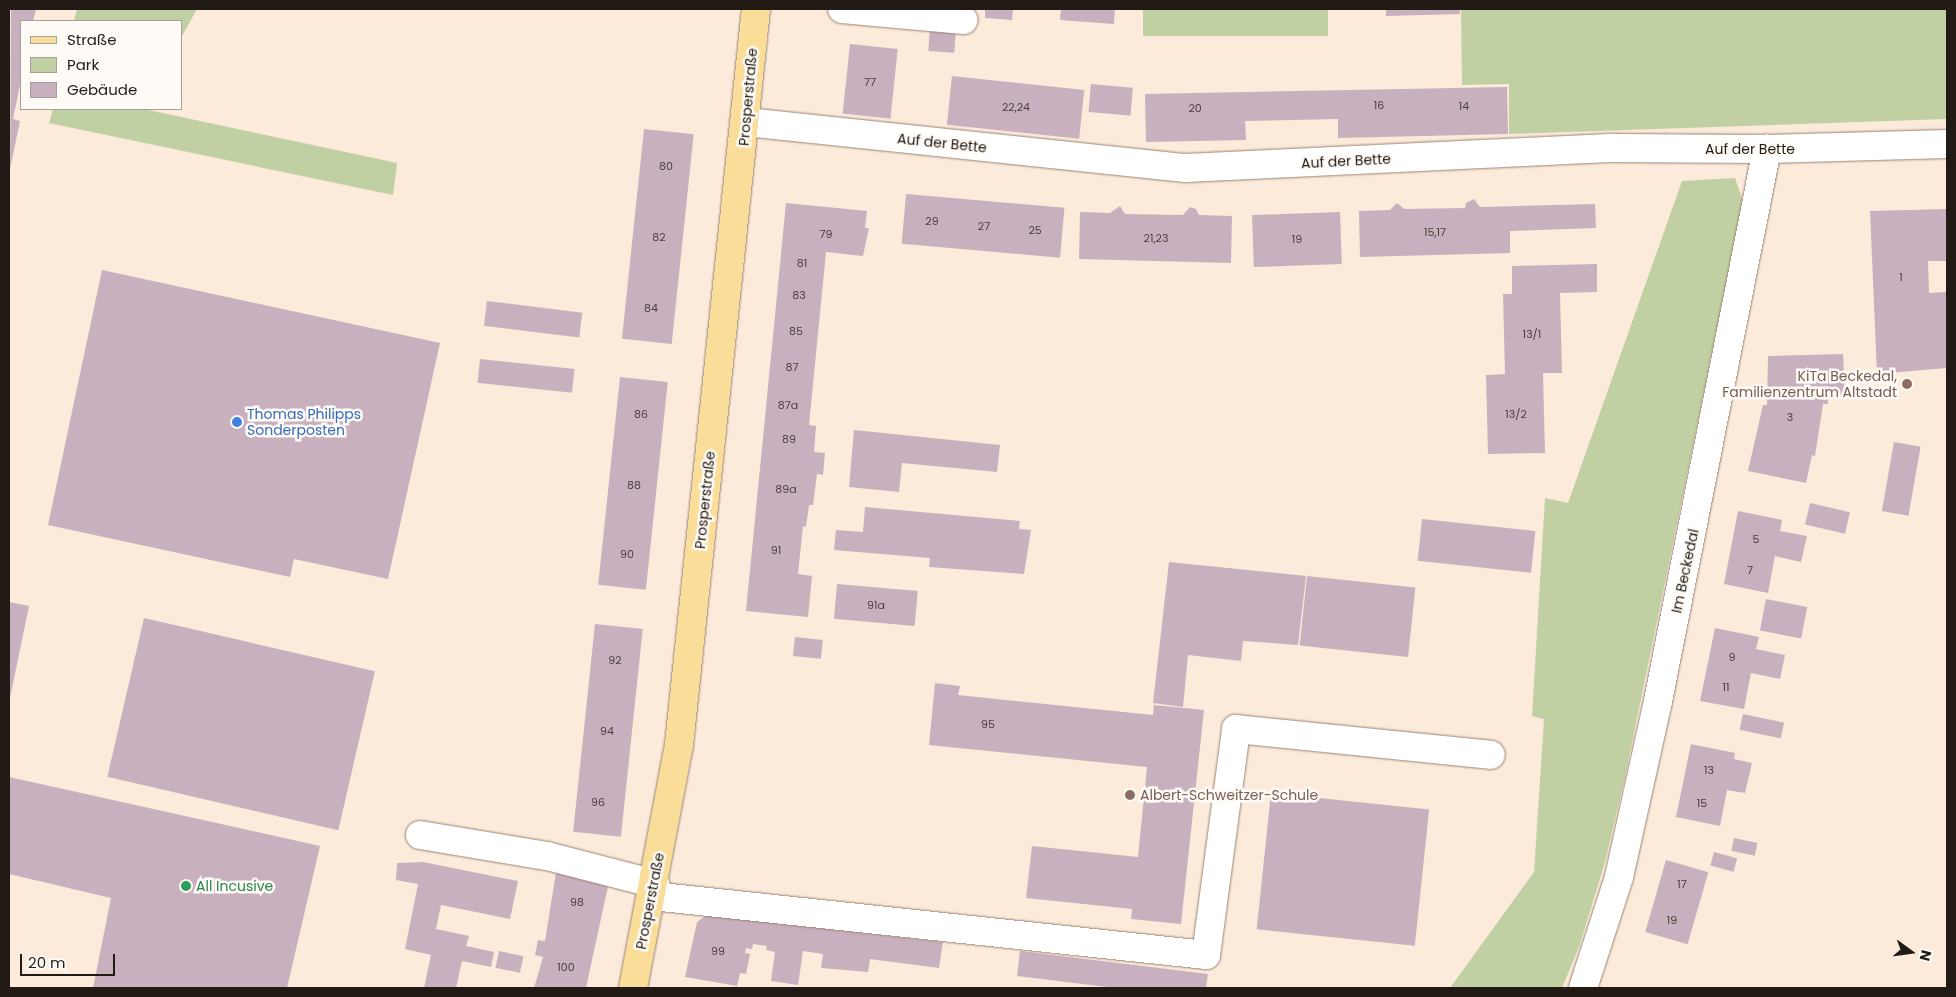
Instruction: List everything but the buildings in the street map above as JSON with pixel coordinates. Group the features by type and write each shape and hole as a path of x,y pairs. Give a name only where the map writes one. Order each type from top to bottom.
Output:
{"main road":[{"name":"Prosperstraße","path":"632,988 653,890 680,745 746,122 756,9"}],"street":[{"path":"842,9 964,20"},
{"name":"Auf der Bette","path":"746,122 1186,168 1615,148 1767,149 1947,144"},
{"name":"Im Beckedal","path":"1583,988 1619,877 1658,701 1767,149"},
{"path":"420,835 547,856 653,890 1206,955 1236,729 1491,754"}],"green space":[{"path":"77,9 197,9 182,36 182,20 74,20"},
{"path":"1143,9 1328,9 1328,36 1143,36"},
{"path":"1461,9 1947,9 1947,119 1509,134 1509,84 1462,85"},
{"path":"53,110 149,110 397,163 393,195 49,123"},
{"path":"1735,178 1743,201 1625,777 1605,862 1579,947 1562,988 1450,988 1534,872 1544,719 1532,716 1545,498 1568,503 1682,181"}],"place":[{"name":"KiTa Beckedal, Familienzentrum Altstadt","path":"1907,384"},
{"name":"Thomas Philipps Sonderposten","path":"237,422"},
{"name":"Albert-Schweitzer-Schule","path":"1130,795"},
{"name":"All Incusive","path":"186,886"}]}
